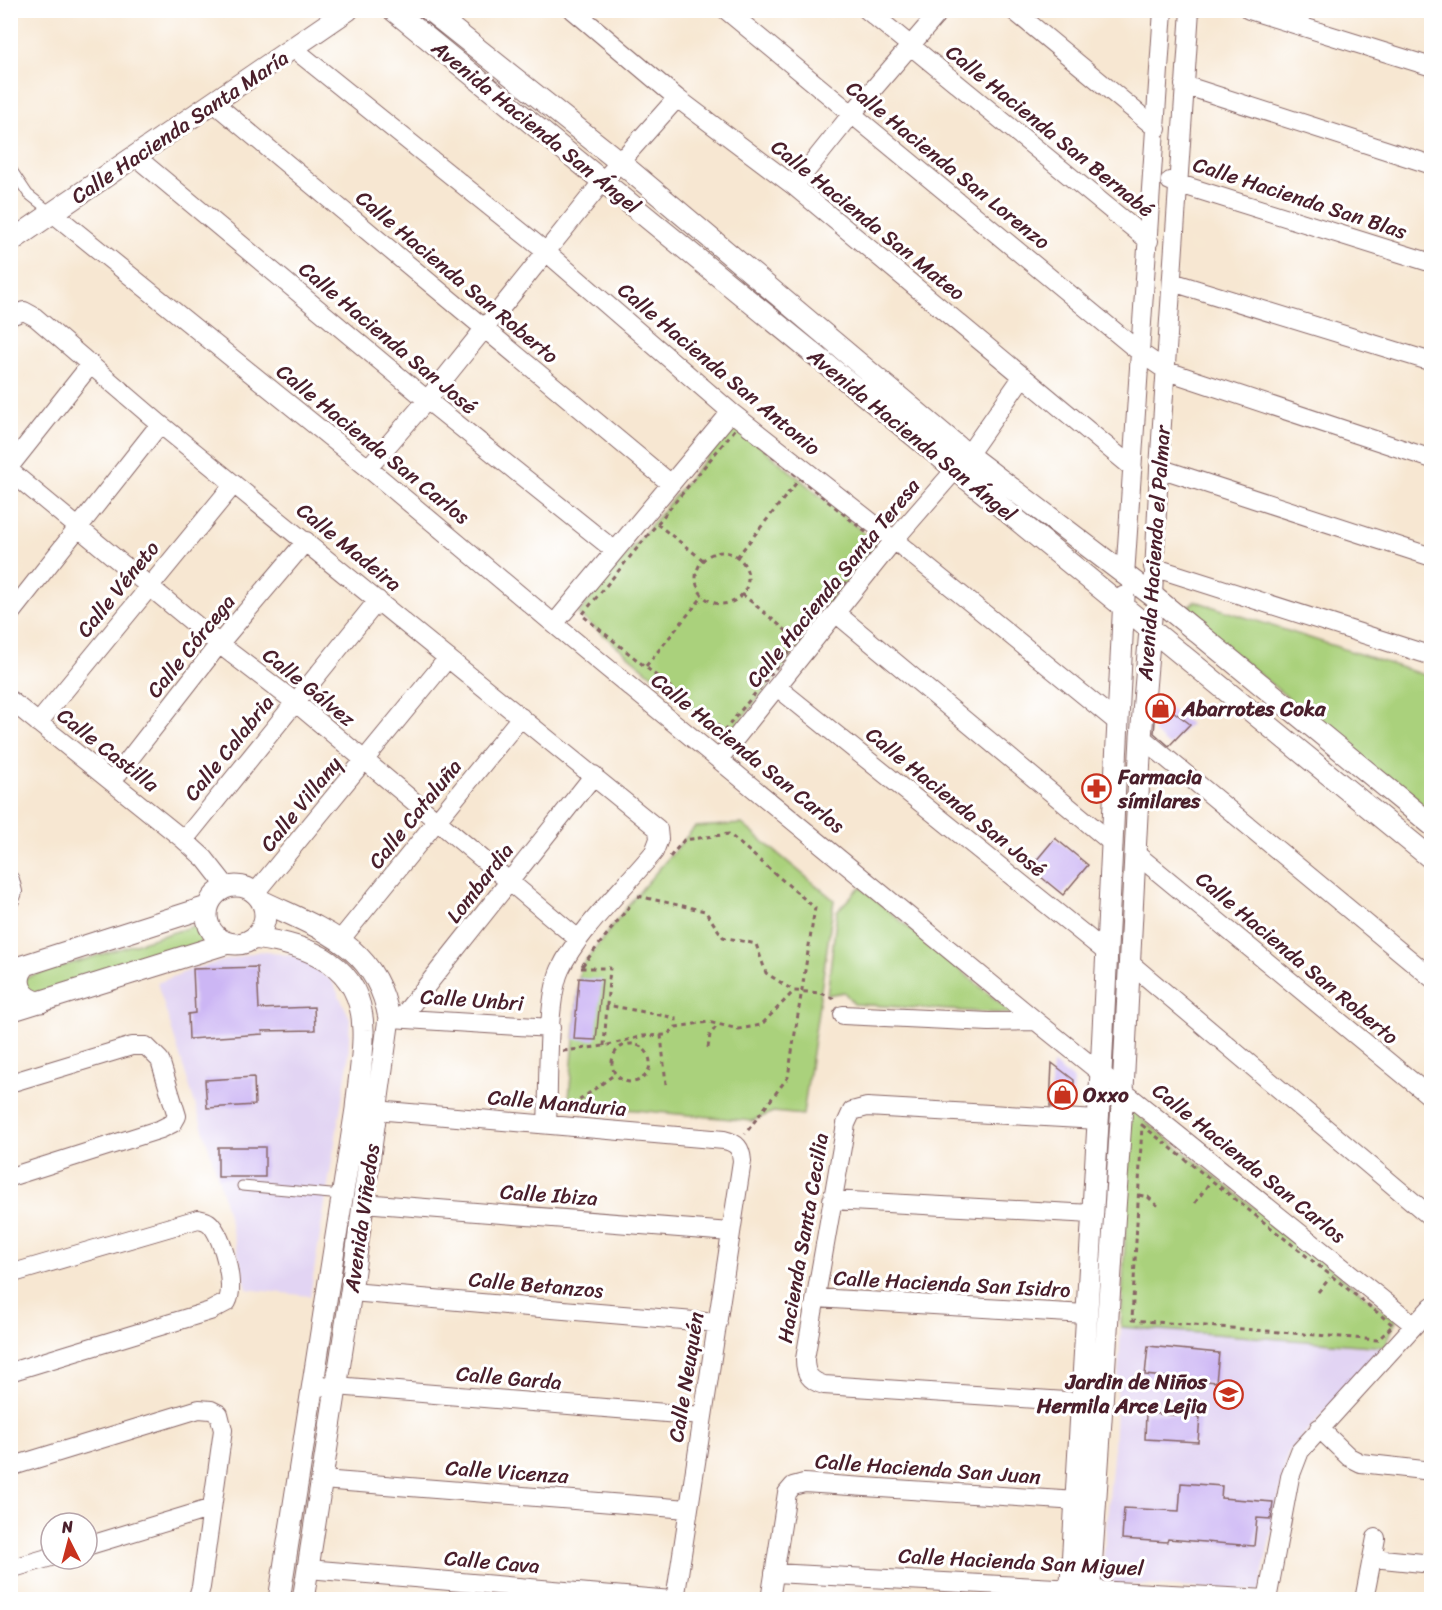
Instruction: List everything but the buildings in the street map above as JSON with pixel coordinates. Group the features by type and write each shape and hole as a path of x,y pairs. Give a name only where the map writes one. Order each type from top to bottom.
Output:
{"street":[{"name":"Calle Hacienda Santa María","path":"10,242 54,214 348,10"},
{"name":"Avenida Hacienda San Ángel","path":"393,10 603,181 961,463 1153,596 1431,825"},
{"name":"Avenida Hacienda San Ángel","path":"429,10 621,163 1124,608 1431,859"},
{"name":"Calle Hacienda San Mateo","path":"573,10 677,98 794,186 1133,468"},
{"name":"Calle Hacienda San Lorenzo","path":"726,10 1142,354 1167,371 1431,459"},
{"name":"Calle Hacienda San Bernabé","path":"867,10 1149,242"},
{"path":"794,186 941,10"},
{"path":"1013,10 1156,129"},
{"name":"Avenida Hacienda el Palmar","path":"1080,1593 1077,1501 1081,1401 1101,1072 1125,576 1154,178 1162,10"},
{"name":"Avenida Hacienda el Palmar","path":"1080,1593 1123,1090 1141,737 1153,596 1159,468 1190,10"},
{"path":"1249,10 1431,67"},
{"name":"Calle Hacienda San Antonio","path":"294,49 545,251 731,412 894,540 1117,722"},
{"path":"1184,85 1431,165"},
{"path":"368,468 427,400 603,181 677,98"},
{"name":"Calle Hacienda San Roberto","path":"214,103 671,484"},
{"name":"Calle Hacienda San José","path":"136,157 427,400 614,550"},
{"name":"Calle Hacienda San Blas","path":"1154,178 1179,183 1431,263"},
{"name":"Calle Hacienda San Carlos","path":"54,214 368,468 1036,1021 1414,1325"},
{"path":"1172,282 1431,362"},
{"name":"Calle Madeira","path":"12,315 30,313 160,424 655,825 659,839 654,852 578,939"},
{"path":"10,466 91,364"},
{"name":"Calle Hacienda Santa Teresa","path":"719,759 894,540 961,463 1023,376"},
{"path":"554,624 731,412"},
{"path":"10,614 160,424"},
{"path":"1159,468 1431,557"},
{"name":"Calle Gálvez","path":"10,471 80,526 219,644 295,702 578,939"},
{"name":"Calle Véneto","path":"38,723 234,484"},
{"name":"Calle Córcega","path":"113,780 219,644 306,541"},
{"path":"1153,567 1431,657"},
{"name":"Calle Calabria","path":"184,840 378,600"},
{"path":"837,614 1112,843"},
{"name":"Calle Villany","path":"259,897 448,658"},
{"name":"Calle Hacienda San José","path":"777,687 1106,952"},
{"name":"Calle Castilla","path":"10,700 113,780 184,840 205,859 227,887"},
{"name":"Calle Cataluña","path":"341,939 438,823 521,717"},
{"path":"1141,737 1431,978"},
{"name":"Lombardia","path":"395,1018 594,775"},
{"name":"Calle Hacienda San Roberto","path":"1135,853 1431,1098"},
{"path":"10,880 13,892 10,900"},
{"path":"10,1011 228,943 237,944 254,938 265,921 259,897 237,886 227,887 211,899 207,907 206,916 212,933 228,943"},
{"name":"Avenida Viñedos","path":"259,897 341,939 357,952 374,975 395,1018 377,1111 303,1599"},
{"path":"42,1002 29,999 21,989 18,967 207,907"},
{"name":"Avenida Viñedos","path":"254,938 284,941 325,957 348,982 359,1004 363,1031 356,1109 279,1599"},
{"path":"547,1125 554,999 561,968 578,939"},
{"path":"1131,964 1431,1218"},
{"path":"843,1015 989,1022 1036,1021"},
{"name":"Calle Unbri","path":"395,1018 551,1028"},
{"path":"10,1083 132,1046 146,1046 160,1060 177,1116 173,1123 161,1130 10,1177"},
{"name":"Hacienda Santa Cecilia","path":"1081,1401 825,1385 813,1382 805,1366 846,1124 852,1111 867,1107 1098,1120"},
{"name":"Calle Manduria","path":"356,1109 724,1140 739,1153"},
{"name":"Calle Neuquén","path":"674,1599 718,1323 739,1153"},
{"path":"832,1200 1092,1214"},
{"name":"Calle Ibiza","path":"363,1203 730,1232"},
{"path":"10,1274 198,1219 211,1224 232,1286 227,1302 210,1311 10,1372"},
{"name":"Calle Betanzos","path":"351,1292 718,1323"},
{"name":"Calle Hacienda San Isidro","path":"816,1298 1086,1314"},
{"path":"1267,1599 1294,1464 1319,1428 1431,1306"},
{"name":"Calle Garda","path":"312,1387 336,1386 703,1416"},
{"path":"10,1467 199,1408 212,1410 219,1414 223,1424 201,1587 196,1599"},
{"path":"1319,1428 1349,1457 1362,1463 1431,1471"},
{"name":"Calle Vicenza","path":"322,1480 688,1509"},
{"name":"Calle Hacienda San Juan","path":"774,1573 785,1500 789,1489 804,1484 1077,1501"},
{"path":"99,1542 212,1508"},
{"path":"1364,1599 1376,1538"},
{"path":"1373,1558 1431,1564"},
{"path":"10,1569 39,1561"},
{"name":"Calle Cava","path":"308,1569 674,1599"},
{"path":"770,1599 774,1573"},
{"name":"Calle Hacienda San Miguel","path":"774,1573 1080,1593 1267,1599"}],"lane":[{"path":"10,167 39,206 54,214"},
{"path":"242,1186 342,1195"}],"path":[{"path":"737,427 800,479 879,543 724,731 582,615 737,427"},
{"path":"737,557 800,479"},
{"path":"657,524 703,560"},
{"path":"722,552 737,557 743,563 748,578 742,594 736,600 719,604 703,596 696,580 697,571 703,560 722,552"},
{"path":"742,594 798,641"},
{"path":"646,666 703,596"},
{"path":"664,864 684,840 729,834 815,908 788,1077 739,1153"},
{"path":"574,976 644,888"},
{"path":"638,896 705,911 723,937 756,944 766,973 794,991 821,993 840,1001 843,1015"},
{"path":"580,968 610,968 604,1046"},
{"path":"550,1053 604,1046 643,1036 667,1035 676,1027 708,1022 739,1029 761,1024 794,991"},
{"path":"607,1005 676,1018 676,1027"},
{"path":"708,1048 710,1035 718,1024"},
{"path":"661,1035 666,1084"},
{"path":"634,1045 645,1050 650,1062 649,1069 642,1078 631,1082 616,1074 614,1057 621,1047 634,1045"},
{"path":"547,1125 616,1074"},
{"path":"1142,1125 1211,1180 1393,1325 1378,1340 1132,1320 1142,1125"},
{"path":"1195,1203 1211,1180"},
{"path":"1138,1195 1148,1197 1159,1207"},
{"path":"1318,1292 1331,1276"}],"shaded area":[{"path":"260,951 301,957 332,981 350,1018 348,1063 310,1296 247,1289 218,1177 157,983 193,969"},
{"path":"1121,1327 1383,1348 1288,1453 1259,1591 1101,1583 1114,1447"}],"green space":[{"path":"734,424 881,547 727,737 578,614"},
{"path":"1195,601 1431,677 1431,815 1187,615 1186,609"},
{"path":"742,824 834,900 803,1115 773,1112 752,1121 572,1104 569,1099 580,968 634,898 695,827"},
{"path":"860,887 1013,1014 854,1004 844,992 827,995 837,911"},
{"path":"197,925 204,944 11,1004 11,982"},
{"path":"1131,1110 1396,1320 1385,1347 1121,1327"}],"place":[{"name":"Abarrotes Coka","path":"1161,709"},
{"name":"Farmacia símilares","path":"1097,789"},
{"name":"Oxxo","path":"1062,1095"},
{"name":"Jardin de Niños Hermila Arce Lejia","path":"1228,1394"}]}
